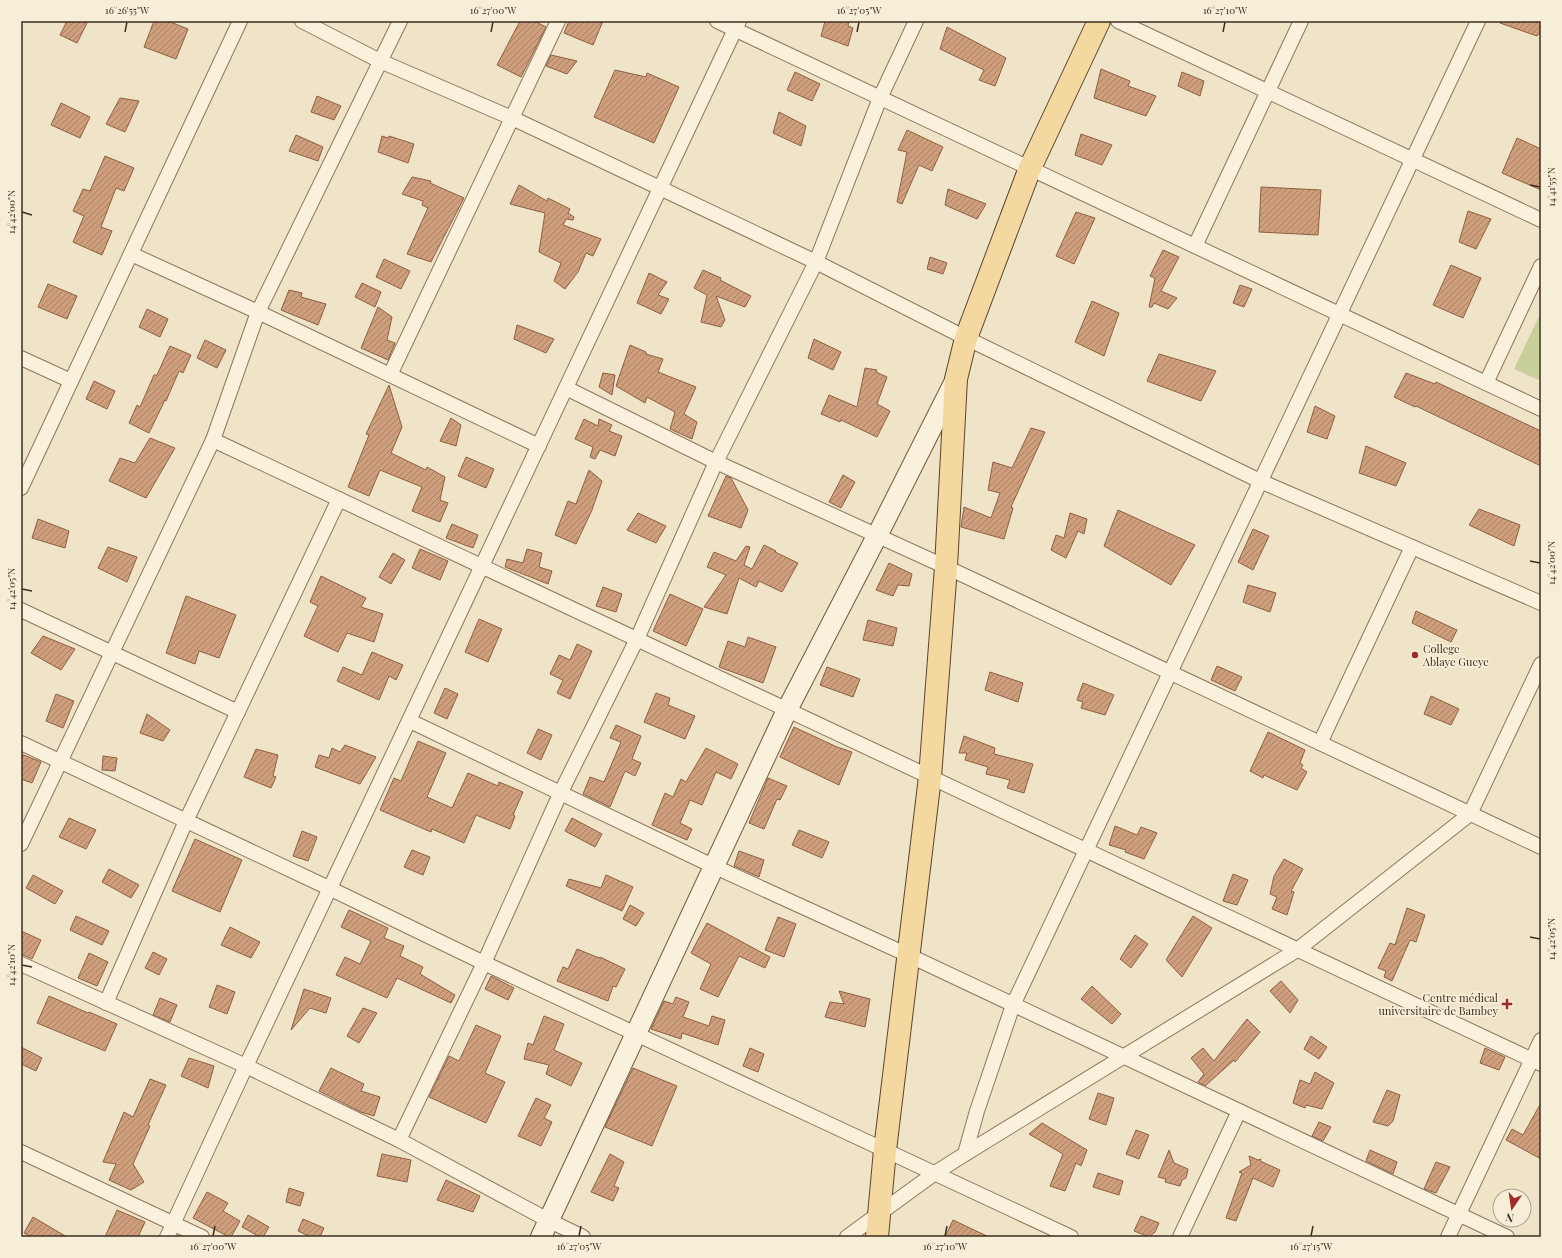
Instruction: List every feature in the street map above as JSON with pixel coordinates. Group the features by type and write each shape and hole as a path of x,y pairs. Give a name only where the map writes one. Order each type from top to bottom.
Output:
{"main road":[{"path":"877,1237 885,1150 930,776 946,567 956,379 966,338 1030,168 1099,21"},
{"path":"545,1229 635,1033 787,710 956,379"}],"street":[{"path":"21,488 240,21"},
{"path":"302,21 380,61 512,118 816,262 966,338 1260,481 1541,603"},
{"path":"21,844 213,440 258,312 400,21"},
{"path":"390,375 558,21"},
{"path":"717,21 737,25 880,98 1541,409"},
{"path":"398,1140 484,964 560,794 637,639 716,462 816,262 880,98 916,21"},
{"path":"1118,21 1541,220"},
{"path":"1195,246 1301,21"},
{"path":"965,1154 977,1111 1013,1005 1478,21"},
{"path":"167,1237 246,1066 331,889 737,25"},
{"path":"131,254 258,312 539,446"},
{"path":"1486,383 1541,266"},
{"path":"21,358 71,381"},
{"path":"566,388 716,462 946,567 1541,847"},
{"path":"213,440 1536,1062"},
{"path":"106,1003 186,821 339,499"},
{"path":"1320,743 1412,547"},
{"path":"21,610 238,712"},
{"path":"847,1237 935,1173 1297,950 1470,814 1541,664"},
{"path":"410,721 713,866 908,955 1507,1237"},
{"path":"21,743 331,889 484,964 1071,1237"},
{"path":"21,964 246,1066 398,1140 545,1229 583,1237"},
{"path":"1448,1237 1536,1062 1541,1040"},
{"path":"1180,1237 1239,1111"},
{"path":"21,1152 202,1237"}],"green space":[{"path":"1541,312 1541,381 1514,369"}],"building":[{"path":"67,21 88,21 77,43 60,35"},
{"path":"154,21 168,21 188,29 176,59 144,47"},
{"path":"520,21 534,21 546,27 521,77 497,65"},
{"path":"569,21 603,21 593,45 564,33"},
{"path":"825,21 849,21 848,26 853,28 848,46 821,36"},
{"path":"1500,21 1541,21 1541,30 1537,36 1500,23"},
{"path":"947,27 1006,58 995,86 979,80 984,70 940,49"},
{"path":"551,55 577,61 567,74 546,66"},
{"path":"1101,69 1130,81 1128,86 1156,96 1146,116 1094,98"},
{"path":"615,70 646,77 647,73 679,87 654,143 594,117"},
{"path":"795,72 820,84 812,101 787,90"},
{"path":"1182,72 1204,81 1200,96 1178,86"},
{"path":"317,96 341,106 334,120 311,112"},
{"path":"120,98 139,101 125,132 106,124"},
{"path":"61,103 90,117 80,138 51,125"},
{"path":"779,112 806,126 801,146 773,133"},
{"path":"907,130 943,147 932,171 919,165 902,204 897,202 907,152 898,150"},
{"path":"1081,134 1112,145 1102,165 1075,155"},
{"path":"296,135 323,147 318,161 289,151"},
{"path":"382,136 388,138 389,136 414,144 408,163 378,152"},
{"path":"1517,138 1541,149 1541,190 1502,173"},
{"path":"105,156 134,168 124,191 116,188 101,227 112,231 102,255 73,242 84,216 73,211 83,189 90,191"},
{"path":"412,177 431,181 430,183 464,198 431,262 407,254 428,208 422,205 423,201 402,194"},
{"path":"519,185 547,201 548,198 570,209 568,213 574,217 573,220 566,219 563,225 601,239 593,256 586,253 578,272 565,289 554,281 561,263 539,252 545,213 510,204"},
{"path":"1261,187 1321,190 1318,235 1259,232"},
{"path":"948,189 986,204 977,219 945,205"},
{"path":"1468,211 1491,219 1476,249 1459,242"},
{"path":"1076,212 1095,218 1074,264 1056,256"},
{"path":"1163,250 1179,257 1161,291 1177,298 1168,309 1154,303 1152,307 1149,307 1155,278 1150,276"},
{"path":"930,257 947,263 943,274 927,269"},
{"path":"384,259 410,271 401,289 376,277"},
{"path":"1451,265 1481,278 1463,318 1433,305"},
{"path":"703,270 721,278 720,280 751,296 745,307 716,296 725,320 721,327 701,322 707,295 694,288"},
{"path":"649,273 667,282 658,295 669,299 661,314 637,303"},
{"path":"362,283 381,292 375,307 355,297"},
{"path":"48,284 77,296 67,319 38,307"},
{"path":"1240,285 1252,289 1244,307 1233,303"},
{"path":"289,290 302,293 301,297 326,304 318,325 281,310"},
{"path":"1092,301 1119,313 1104,356 1075,342"},
{"path":"378,307 392,317 387,340 395,343 388,360 361,348"},
{"path":"147,309 168,319 160,337 139,327"},
{"path":"517,325 554,339 546,353 514,339"},
{"path":"814,339 841,352 833,370 808,358"},
{"path":"205,340 226,350 217,368 197,358"},
{"path":"630,345 646,352 646,354 663,359 658,372 696,387 684,414 697,422 692,439 670,429 675,412 647,397 645,403 616,386"},
{"path":"170,346 191,355 183,373 179,371 166,401 165,400 149,433 129,423 137,405 140,407 154,375 157,375"},
{"path":"1159,354 1216,371 1201,401 1147,381"},
{"path":"865,368 877,370 876,372 887,377 877,404 890,411 877,437 841,420 840,422 821,414 829,395 857,407"},
{"path":"603,373 615,375 612,395 599,387"},
{"path":"1406,373 1435,384 1436,382 1541,431 1541,466 1416,406 1415,407 1394,397"},
{"path":"94,381 115,391 107,409 86,399"},
{"path":"389,385 402,427 391,453 426,470 427,467 445,477 440,500 448,503 440,522 412,511 422,487 380,470 369,496 348,487 369,435 366,434"},
{"path":"1315,406 1335,416 1327,439 1307,432"},
{"path":"451,418 461,425 456,446 440,441"},
{"path":"584,419 598,426 599,419 612,425 609,431 622,436 615,456 600,450 595,459 590,457 593,447 575,439"},
{"path":"1031,428 1045,432 1011,507 1013,508 1004,539 961,527 964,507 991,518 1000,493 988,490 993,462 1012,468"},
{"path":"150,438 175,448 146,498 109,481 120,458 135,463"},
{"path":"1366,446 1406,463 1396,486 1359,473"},
{"path":"466,457 494,469 486,488 458,476"},
{"path":"589,470 602,481 592,510 576,544 555,535 568,501 576,504"},
{"path":"843,475 855,482 841,508 829,502"},
{"path":"726,476 731,478 748,510 741,528 708,516"},
{"path":"1479,509 1520,525 1514,546 1469,525"},
{"path":"1118,510 1195,545 1171,585 1104,546"},
{"path":"638,513 666,526 656,543 627,530"},
{"path":"1070,513 1087,519 1084,534 1078,531 1066,558 1051,550 1056,535 1064,538"},
{"path":"38,519 69,531 65,548 32,538"},
{"path":"452,524 478,535 473,548 446,538"},
{"path":"1253,529 1269,536 1253,570 1238,562"},
{"path":"764,545 798,563 782,592 759,581 756,587 739,578 727,614 704,607 726,575 707,567 714,552 736,561 746,546 750,547 744,565 752,569"},
{"path":"108,547 137,557 127,582 98,568"},
{"path":"420,549 448,561 440,580 412,568"},
{"path":"527,549 542,553 539,567 552,571 548,584 505,567 507,559 523,563"},
{"path":"393,553 405,560 391,584 379,577"},
{"path":"889,563 912,574 909,586 898,585 893,596 876,590"},
{"path":"321,576 366,598 361,607 383,614 374,642 347,633 338,652 304,636 318,606 310,602"},
{"path":"1248,585 1276,593 1270,612 1243,602"},
{"path":"603,587 622,594 616,612 596,606"},
{"path":"670,594 703,609 686,646 653,631"},
{"path":"186,596 236,615 219,658 199,651 195,664 166,653"},
{"path":"1416,611 1457,630 1451,642 1412,623"},
{"path":"479,619 502,629 488,662 465,652"},
{"path":"868,620 897,628 893,646 863,640"},
{"path":"43,636 75,649 61,670 31,653"},
{"path":"748,637 776,647 763,683 719,667 728,641 745,647"},
{"path":"577,644 592,651 570,699 557,693 563,680 550,674 559,655 570,660"},
{"path":"372,652 403,665 396,680 389,676 379,700 337,681 343,667 362,675"},
{"path":"1217,666 1242,677 1235,691 1211,680"},
{"path":"827,667 860,679 853,697 820,685"},
{"path":"990,672 1023,683 1018,702 985,690"},
{"path":"1083,683 1114,695 1105,715 1081,708 1083,702 1077,700"},
{"path":"445,688 458,694 447,719 434,713"},
{"path":"656,693 670,698 668,705 695,716 685,739 644,722"},
{"path":"56,694 74,701 63,728 46,721"},
{"path":"1431,696 1459,709 1451,725 1424,714"},
{"path":"147,714 170,730 163,741 140,733"},
{"path":"616,725 641,736 632,759 641,763 635,776 625,771 610,807 583,794 590,777 604,782 621,742 610,738"},
{"path":"794,727 837,747 852,752 839,785 780,757"},
{"path":"538,729 552,735 541,760 527,753"},
{"path":"1268,732 1305,750 1300,763 1303,765 1301,768 1307,772 1297,790 1264,775 1263,778 1250,771"},
{"path":"964,736 995,748 994,754 1033,764 1024,793 1007,788 1010,780 986,774 988,767 965,760 967,753 959,753"},
{"path":"418,741 446,753 427,797 452,808 468,773 498,786 499,782 523,792 513,815 515,816 510,829 476,815 464,843 432,829 431,832 380,810 394,778 401,781"},
{"path":"345,745 376,757 360,784 315,767 319,755 329,758 332,748 340,752"},
{"path":"706,748 738,764 731,779 716,772 702,805 690,800 680,823 692,829 687,840 652,825 665,793 673,797 681,779 686,782"},
{"path":"256,749 278,755 273,776 276,777 271,788 244,777"},
{"path":"21,754 41,762 32,783 21,779"},
{"path":"103,756 117,758 115,771 102,770"},
{"path":"768,778 787,786 780,800 777,799 764,829 749,823"},
{"path":"69,818 96,830 86,849 59,837"},
{"path":"572,818 602,834 595,847 565,831"},
{"path":"1115,826 1137,835 1141,827 1157,833 1144,859 1125,852 1126,850 1109,845"},
{"path":"799,830 829,842 822,858 792,845"},
{"path":"302,831 317,837 308,861 293,856"},
{"path":"195,839 242,860 220,912 172,891"},
{"path":"412,850 430,857 423,875 404,867"},
{"path":"739,851 764,860 759,877 734,866"},
{"path":"1284,859 1303,869 1291,891 1294,892 1287,915 1272,909 1277,897 1270,894 1274,876"},
{"path":"109,869 139,885 131,898 102,882"},
{"path":"1233,874 1248,880 1237,905 1223,901"},
{"path":"33,875 63,891 55,904 26,888"},
{"path":"606,875 633,887 622,911 566,886 569,879 601,888"},
{"path":"630,905 644,913 636,926 623,919"},
{"path":"1407,908 1425,915 1416,942 1410,940 1392,981 1384,977 1386,971 1378,968 1390,943 1395,945"},
{"path":"349,910 388,928 384,938 404,946 400,956 423,967 420,974 455,995 451,1003 397,978 387,998 336,975 345,957 360,964 371,941 341,927"},
{"path":"76,916 109,931 102,945 70,930"},
{"path":"1193,916 1212,928 1182,977 1166,960"},
{"path":"778,917 796,924 784,957 765,950"},
{"path":"707,923 770,957 765,968 739,956 718,997 700,989 711,964 691,953"},
{"path":"230,927 260,942 251,958 221,945"},
{"path":"21,931 41,940 32,959 21,954"},
{"path":"1135,935 1148,944 1131,968 1120,959"},
{"path":"577,949 599,958 600,957 625,969 616,987 613,986 608,1001 557,981 563,967 568,969"},
{"path":"153,952 167,959 159,975 145,968"},
{"path":"89,953 108,962 97,986 78,978"},
{"path":"491,976 514,988 508,1000 485,989"},
{"path":"1281,981 1298,1000 1290,1013 1270,991"},
{"path":"217,985 235,992 227,1014 209,1007"},
{"path":"1092,986 1121,1014 1112,1024 1081,999"},
{"path":"304,989 331,998 326,1013 310,1008 291,1030"},
{"path":"839,991 870,999 865,1027 825,1017 830,1002 844,1004"},
{"path":"49,996 117,1024 105,1051 37,1023"},
{"path":"676,997 689,1002 683,1017 709,1026 712,1016 725,1020 718,1045 682,1033 681,1039 651,1029 664,1001 673,1004"},
{"path":"160,998 177,1005 170,1022 153,1015"},
{"path":"363,1008 377,1013 359,1043 347,1036"},
{"path":"544,1016 564,1024 554,1050 582,1063 571,1086 546,1074 549,1065 524,1059 528,1043 533,1045"},
{"path":"1247,1019 1260,1032 1235,1062 1234,1060 1205,1086 1198,1082 1204,1074 1191,1058 1203,1048 1214,1061"},
{"path":"476,1025 501,1036 485,1073 505,1082 486,1123 429,1097 449,1056 459,1061"},
{"path":"1311,1036 1327,1047 1319,1059 1304,1049"},
{"path":"21,1047 42,1058 36,1071 21,1064"},
{"path":"750,1048 764,1054 758,1072 743,1066"},
{"path":"1485,1048 1505,1057 1499,1070 1480,1063"},
{"path":"189,1058 214,1066 208,1088 181,1076"},
{"path":"331,1068 364,1084 361,1091 380,1097 374,1116 361,1112 319,1091"},
{"path":"633,1068 677,1086 652,1146 605,1127"},
{"path":"1315,1072 1334,1083 1322,1109 1306,1105 1305,1108 1293,1103 1300,1080 1310,1084"},
{"path":"150,1079 166,1085 133,1164 144,1182 131,1190 109,1180 116,1164 103,1162 124,1112 133,1117"},
{"path":"1387,1090 1400,1095 1393,1121 1388,1126 1373,1122"},
{"path":"1098,1093 1114,1098 1106,1125 1089,1119"},
{"path":"536,1098 551,1105 544,1118 552,1122 541,1146 518,1136"},
{"path":"1541,1103 1541,1159 1506,1140 1512,1129 1523,1135"},
{"path":"1319,1122 1331,1127 1323,1141 1312,1136"},
{"path":"1042,1123 1087,1150 1081,1166 1076,1163 1065,1191 1050,1186 1063,1154 1029,1134"},
{"path":"1136,1130 1149,1135 1139,1159 1126,1154"},
{"path":"1169,1150 1174,1163 1188,1169 1186,1178 1182,1180 1180,1186 1165,1182 1166,1179 1158,1177"},
{"path":"1370,1150 1397,1162 1393,1174 1366,1161"},
{"path":"382,1154 411,1160 407,1182 377,1176"},
{"path":"610,1154 624,1162 614,1186 619,1188 613,1201 591,1192"},
{"path":"1249,1156 1258,1160 1261,1159 1260,1161 1280,1170 1273,1187 1253,1178 1236,1221 1226,1218 1242,1173 1239,1172 1251,1165"},
{"path":"1436,1162 1450,1167 1436,1193 1424,1189"},
{"path":"1098,1173 1123,1181 1119,1195 1093,1187"},
{"path":"446,1180 480,1196 473,1212 437,1200"},
{"path":"289,1188 304,1193 300,1206 286,1202"},
{"path":"207,1192 228,1203 223,1211 240,1221 231,1237 193,1218"},
{"path":"117,1210 145,1222 138,1237 105,1237"},
{"path":"248,1215 269,1227 263,1237 260,1237 242,1227"},
{"path":"1141,1216 1159,1223 1155,1232 1149,1237 1134,1231"},
{"path":"33,1217 67,1237 32,1237 24,1233"},
{"path":"303,1219 324,1228 320,1237 311,1237 298,1231"},
{"path":"953,1220 989,1237 945,1237"}],"place":[{"name":"College Ablaye Gueye","path":"1415,655"},
{"name":"Centre médical universitaire de Bambey","path":"1507,1004"}]}
